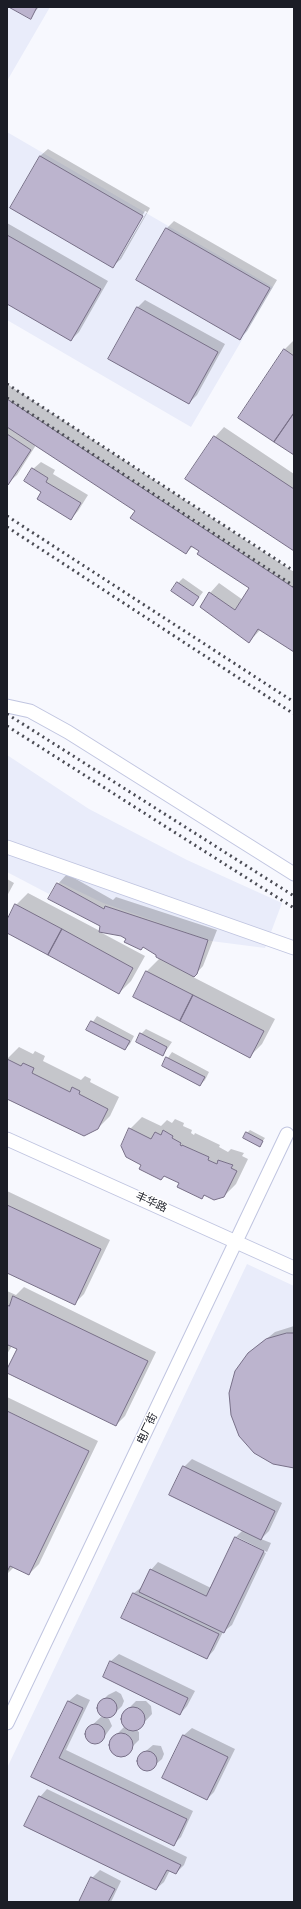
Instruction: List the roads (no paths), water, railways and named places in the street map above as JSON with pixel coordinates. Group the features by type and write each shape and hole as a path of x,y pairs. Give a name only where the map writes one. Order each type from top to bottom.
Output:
{"street":[{"path":"7,706 30,711 68,732 294,874"},
{"path":"7,847 294,948"},
{"name":"电厂街","path":"7,1723 238,1242 288,1134"},
{"name":"丰华路","path":"7,1140 294,1268"}],"railway":[{"path":"7,384 294,571"},
{"path":"7,398 294,586"},
{"path":"7,516 294,702"},
{"path":"7,527 294,714"},
{"path":"7,714 294,896"},
{"path":"7,726 294,908"}]}
